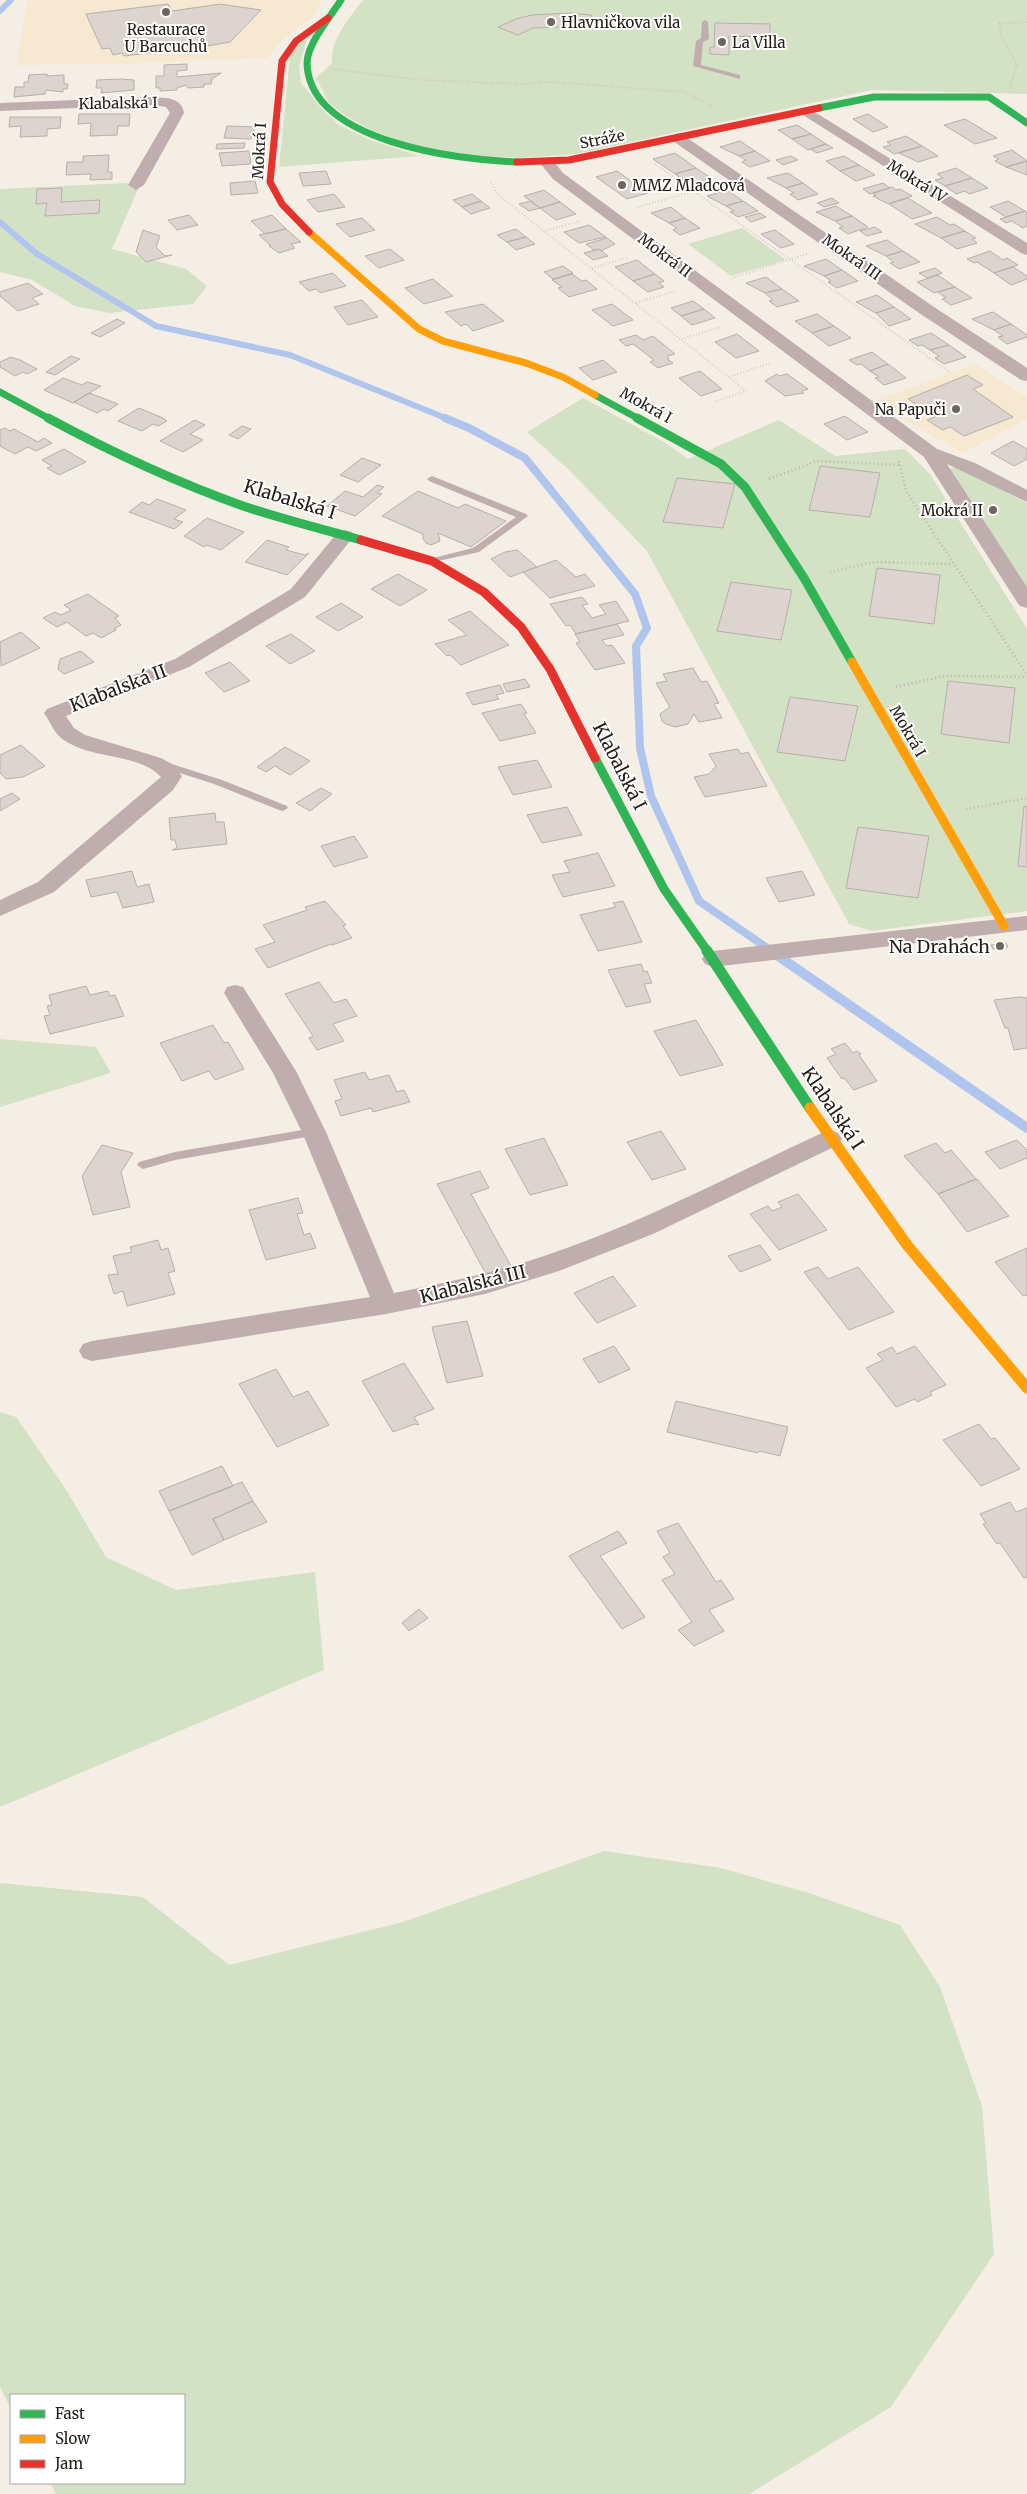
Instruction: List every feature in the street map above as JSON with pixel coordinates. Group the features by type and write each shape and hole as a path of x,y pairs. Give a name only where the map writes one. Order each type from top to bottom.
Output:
{"street":[{"path":"307,62 315,41 341,0"},
{"name":"Mokrá I","path":"328,18 294,41 288,47 282,61 270,182 282,204 298,222 419,329 442,341 526,363 563,377 721,464 745,488 804,578 1004,926"},
{"name":"Stráže","path":"307,62 309,82 316,94 343,121 397,144 433,153 480,160 547,162 582,159 874,97 989,97 1027,123"},
{"name":"Klabalská I","path":"0,107 154,101 170,103 176,108 177,113 136,185"},
{"name":"Mokrá IV","path":"808,112 1027,250"},
{"name":"Mokrá III","path":"678,138 1027,376"},
{"name":"Mokrá II","path":"547,162 558,176 931,453 982,472 1027,497"},
{"name":"Klabalská I","path":"0,392 62,427 150,470 244,506 432,561 484,592 522,627 550,669 606,781 664,889 713,959 830,1139 907,1245 1027,1388"},
{"name":"Mokrá II","path":"931,453 1027,602"},
{"name":"Klabalská II","path":"162,764 91,746 67,732 54,713 182,663 298,593 345,536"},
{"path":"0,909 46,887 166,785 172,776 162,764"},
{"path":"713,959 1027,923"},
{"path":"236,993 284,1072 314,1132 386,1304"},
{"name":"Klabalská III","path":"92,1351 386,1304 485,1284 550,1264 644,1227 830,1139"}],"lane":[{"path":"705,22 705,39 700,41 698,66 736,77"},
{"path":"432,479 523,516 476,550 432,561"},
{"path":"162,764 218,782 283,808"},
{"path":"143,1165 175,1156 314,1132"}],"path":[{"path":"1009,89 1017,64 1001,36 1000,24 1027,22"},
{"path":"307,62 333,70 420,80 521,84 551,82 684,92 716,109"},
{"path":"480,160 496,194 746,391 714,402"},
{"path":"654,163 951,373"},
{"path":"636,208 700,190"},
{"path":"545,232 584,219"},
{"path":"591,268 629,256"},
{"path":"731,278 790,260"},
{"path":"635,303 678,290"},
{"path":"681,340 726,325"},
{"path":"728,377 797,354"},
{"path":"898,458 906,491 1027,676"},
{"path":"745,488 817,461 900,465"},
{"path":"804,578 874,562 954,564"},
{"path":"869,693 944,676 1027,676"},
{"path":"939,814 1027,798"}],"shaded area":[{"path":"28,0 322,0 313,16 283,39 268,58 114,64 16,65"},
{"path":"975,364 1027,397 1027,419 963,453 871,402"}],"green space":[{"path":"363,0 1027,0 1027,94 872,90 576,154 521,158 480,156 437,150 400,141 369,129 346,116 329,103 316,78 332,63 332,54 337,38"},
{"path":"303,39 307,40 299,66 301,83 324,111 339,125 370,140 419,156 279,167 290,56"},
{"path":"125,183 139,187 112,249 186,269 207,286 193,304 109,313 75,306 32,280 0,272 0,189"},
{"path":"742,228 786,260 731,276 688,244"},
{"path":"583,398 666,443 688,459 779,420 835,456 905,449 930,474 1027,629 1027,911 872,931 849,924 647,551 568,469 527,432"},
{"path":"959,467 1027,503 1027,587 950,470 951,468"},
{"path":"0,1039 96,1047 111,1073 0,1107"},
{"path":"0,1412 16,1417 65,1488 106,1557 176,1590 315,1572 324,1670 0,1807"},
{"path":"604,1851 721,1868 809,1893 900,1925 940,1987 982,2106 994,2254 891,2407 749,2494 56,2494 51,2484 185,2484 185,2394 10,2394 10,2407 0,2387 0,1883 143,1897 229,1965 403,1922"}],"building":[{"path":"168,4 172,11 220,4 261,10 230,42 185,50 180,48 169,53 165,51 124,56 122,53 113,55 110,48 102,49 86,14"},
{"name":"Hlavničkova vila","path":"571,13 591,15 594,26 533,28 518,35 498,27 516,19 532,15"},
{"name":"La Villa","path":"715,23 770,24 770,37 729,36 729,55 710,54 710,47 714,47"},
{"path":"187,64 187,70 177,71 177,77 221,73 212,79 211,84 204,84 204,87 188,88 186,85 177,88 177,90 160,91 160,88 156,88 156,76 164,76 164,65"},
{"path":"47,74 47,76 64,75 64,84 68,84 67,89 63,89 63,92 46,90 45,94 14,97 15,87 24,87 24,82 28,82 29,75"},
{"path":"97,80 134,80 134,90 101,93 102,88 96,88"},
{"path":"79,114 130,114 129,126 118,126 117,135 90,136 91,123 78,124"},
{"path":"868,114 888,127 873,132 853,119"},
{"path":"10,117 61,117 60,128 47,129 47,136 20,137 21,126 9,127"},
{"path":"965,119 997,138 975,144 944,125"},
{"path":"797,125 811,134 792,139 778,130"},
{"path":"227,126 255,127 251,139 224,138"},
{"path":"811,134 826,144 808,150 792,139"},
{"path":"906,136 922,146 894,154 883,147 891,145 887,142"},
{"path":"740,141 755,151 739,156 720,147"},
{"path":"245,143 244,148 216,149 217,144"},
{"path":"826,144 833,148 817,153 810,149"},
{"path":"922,146 938,156 918,162 899,153"},
{"path":"1012,150 1027,161 1006,167 995,161 999,159 993,156"},
{"path":"249,151 251,164 222,166 219,153"},
{"path":"755,151 770,161 750,167 742,162 746,160 739,156"},
{"path":"675,153 696,168 675,174 653,159"},
{"path":"109,155 108,172 112,172 112,179 90,180 91,174 66,175 67,162 83,162 83,156"},
{"path":"791,156 798,160 783,165 776,160"},
{"path":"844,156 859,165 840,171 826,161"},
{"path":"1027,161 1027,175 1006,167"},
{"path":"859,165 875,175 856,181 840,171"},
{"path":"696,168 711,178 690,184 675,174"},
{"path":"956,168 972,178 945,186 935,180 943,178 937,174"},
{"path":"326,171 331,184 303,186 299,173"},
{"name":"MMZ Mladcová","path":"617,171 648,193 627,199 596,177"},
{"path":"788,173 803,183 786,188 767,178"},
{"path":"972,178 988,188 969,194 965,191 956,194 945,186"},
{"path":"255,181 258,193 231,195 230,183"},
{"path":"803,183 818,194 798,200 790,194 794,193 786,188"},
{"path":"883,183 890,188 870,194 863,189"},
{"path":"892,187 912,196 888,204 873,196 876,195 873,193"},
{"path":"62,188 61,202 100,200 99,213 45,216 47,203 36,204 37,189"},
{"path":"544,190 560,202 540,208 524,196"},
{"path":"727,190 743,201 726,206 707,196"},
{"path":"334,194 345,207 318,212 307,200"},
{"path":"472,194 481,201 462,207 453,200"},
{"path":"832,198 839,203 824,207 817,203"},
{"path":"908,198 932,213 912,219 889,204"},
{"path":"481,201 490,208 471,214 462,207"},
{"path":"530,201 540,208 529,211 519,204"},
{"path":"743,201 758,211 738,217 730,212 734,211 726,206"},
{"path":"1008,201 1025,211 1006,217 990,207"},
{"path":"560,202 576,214 556,220 540,208"},
{"path":"836,206 852,216 835,221 816,212"},
{"path":"671,207 685,218 669,223 651,213"},
{"path":"1025,211 1027,213 1027,226 1023,228 1012,221 1006,223 1000,219"},
{"path":"760,213 766,217 751,222 745,217"},
{"path":"189,215 198,225 177,230 168,220"},
{"path":"272,215 286,229 265,234 251,221"},
{"path":"852,216 868,227 848,234 839,228 843,227 835,221"},
{"path":"937,217 965,231 941,238 915,224"},
{"path":"362,218 375,230 350,237 336,224"},
{"path":"685,218 700,228 680,235 673,230 677,228 669,223"},
{"path":"589,225 606,237 579,243 564,232"},
{"path":"875,227 882,232 867,236 860,231"},
{"path":"286,229 301,242 291,244 295,248 279,253 259,235"},
{"path":"516,229 526,237 507,242 497,235"},
{"path":"143,230 160,236 156,247 165,256 172,255 146,262 136,252"},
{"path":"775,230 794,244 781,248 761,234"},
{"path":"965,231 976,238 972,239 977,243 957,249 941,238"},
{"path":"526,237 535,244 516,250 507,242"},
{"path":"607,238 615,244 601,251 599,249 594,250 586,244"},
{"path":"887,240 903,251 886,256 866,246"},
{"path":"390,249 404,260 379,268 365,256"},
{"path":"599,249 608,256 593,260 584,253"},
{"path":"903,251 920,262 899,269 890,263 894,262 886,256"},
{"path":"990,251 1003,260 1007,258 1018,265 994,273 977,262 974,263 967,259"},
{"path":"826,259 842,270 824,276 804,266"},
{"path":"637,260 655,274 633,281 615,267"},
{"path":"563,266 573,273 553,279 544,272"},
{"path":"1013,267 1027,276 1027,279 1011,285 994,273"},
{"path":"935,268 942,273 927,278 919,273"},
{"path":"842,270 858,281 837,288 828,282 831,281 824,276"},
{"path":"333,273 346,286 320,293 316,289 309,291 299,282"},
{"path":"572,274 582,281 586,280 597,289 569,297 558,288 562,287 552,280"},
{"path":"655,274 664,281 659,283 664,287 648,292 633,281"},
{"path":"938,275 955,287 934,293 917,282"},
{"path":"766,277 782,289 765,293 746,283"},
{"path":"433,279 453,296 424,304 405,288"},
{"path":"28,283 43,294 32,298 39,304 18,311 0,296 0,292"},
{"path":"955,287 972,298 951,305 942,299 946,298 938,292"},
{"path":"782,289 799,301 777,307 769,301 773,300 765,293"},
{"path":"877,295 894,307 876,313 856,302"},
{"path":"362,300 378,317 348,325 334,307"},
{"path":"693,301 704,309 681,316 671,308"},
{"path":"483,304 504,321 473,331 466,324 461,326 445,312"},
{"path":"612,304 633,320 613,326 592,310"},
{"path":"894,307 911,319 889,326 876,313"},
{"path":"704,309 715,318 692,325 681,316"},
{"path":"993,312 1011,324 994,330 972,319"},
{"path":"817,314 834,326 812,333 795,321"},
{"path":"117,319 125,323 100,337 91,333"},
{"path":"1011,324 1027,335 1027,337 1007,344 998,337 1003,336 994,330"},
{"path":"834,326 851,338 829,346 812,333"},
{"path":"931,333 949,345 930,350 922,345 918,346 909,340"},
{"path":"737,334 759,351 736,358 715,342"},
{"path":"636,335 643,340 653,336 675,354 667,356 669,358 667,359 673,363 658,368 650,362 654,360 633,344 626,346 619,340"},
{"path":"949,345 966,357 944,364 935,358 939,356 930,350"},
{"path":"872,352 888,364 870,371 861,364 857,365 849,360"},
{"path":"71,356 80,359 55,375 46,372"},
{"path":"11,357 37,369 27,374 23,372 15,376 0,367 0,362"},
{"path":"603,360 617,372 593,380 579,368"},
{"path":"888,364 906,378 884,385 875,378 879,377 870,371"},
{"path":"700,371 722,389 701,396 679,378"},
{"path":"777,374 779,376 787,374 808,389 802,391 804,393 785,396 765,381"},
{"path":"967,375 983,385 973,389 1013,417 964,436 950,427 943,430 927,420 935,417 908,399"},
{"path":"63,378 82,385 87,382 101,386 73,403 44,390"},
{"path":"89,393 118,404 108,411 104,409 97,413 74,402"},
{"path":"139,408 167,421 158,426 153,424 142,431 118,421"},
{"path":"845,416 868,432 847,440 824,424"},
{"path":"195,420 205,425 190,434 203,440 183,452 160,441"},
{"path":"242,426 251,429 238,439 229,435"},
{"path":"5,428 10,431 14,429 38,442 44,438 52,443 36,451 28,447 15,454 0,446 0,430"},
{"path":"1013,441 1027,449 1027,459 1014,466 991,453"},
{"path":"64,449 86,462 59,475 47,468 52,466 42,460"},
{"path":"362,458 381,465 358,482 340,475"},
{"path":"820,466 880,473 870,517 809,510"},
{"path":"677,478 735,484 723,528 663,522"},
{"path":"377,485 384,487 377,493 382,494 355,516 327,506 345,491 363,497"},
{"path":"418,491 458,508 465,504 506,521 471,547 438,533 440,541 431,545 423,539 423,534 382,516"},
{"path":"157,499 186,510 174,519 183,522 174,529 129,512 142,502 149,505"},
{"path":"207,518 244,532 221,550 206,545 204,547 184,536"},
{"path":"267,540 289,547 286,550 305,555 309,553 287,575 245,562"},
{"path":"517,550 537,567 510,577 491,559 505,552"},
{"path":"556,560 576,577 585,574 595,586 550,598 523,572"},
{"path":"877,568 940,575 934,624 869,616"},
{"path":"398,574 427,590 400,606 371,589"},
{"path":"731,582 792,590 781,640 717,631"},
{"path":"88,594 119,616 115,618 121,625 114,629 116,630 101,638 93,633 86,636 67,622 57,627 43,618 55,612 61,615 71,610 64,605"},
{"path":"582,597 588,604 582,605 592,618 606,614 599,605 616,601 629,621 576,634 570,625 566,626 550,604"},
{"path":"341,603 363,617 338,631 316,617"},
{"path":"470,611 509,645 461,665 450,655 447,656 435,644 467,635 448,620"},
{"path":"617,624 624,635 602,640 607,646 612,645 625,663 595,670 576,643 580,642 575,634"},
{"path":"21,632 40,648 1,666 0,642"},
{"path":"291,634 315,651 290,664 266,646"},
{"path":"81,651 94,662 64,674 58,669 60,659"},
{"path":"230,662 250,681 224,692 205,673"},
{"path":"693,668 701,682 707,681 719,703 714,704 722,718 699,722 694,714 688,724 675,727 666,724 662,721 660,714 670,707 656,683 667,681 663,674"},
{"path":"525,679 530,687 507,692 503,684"},
{"path":"948,681 1015,688 1009,743 941,734"},
{"path":"500,685 504,693 496,695 499,699 473,705 466,693"},
{"path":"790,697 858,706 845,761 777,752"},
{"path":"521,704 527,713 524,714 536,733 500,741 482,713"},
{"path":"21,745 45,766 23,777 6,779 0,773 0,755"},
{"path":"285,747 310,761 290,775 275,766 266,772 257,767"},
{"path":"738,749 741,754 748,752 767,786 705,797 694,777 709,774 716,766 709,754"},
{"path":"537,760 552,787 513,795 498,767"},
{"path":"321,788 332,794 310,811 296,803"},
{"path":"12,793 20,799 0,811 0,799"},
{"path":"1024,806 1027,807 1027,867 1018,866"},
{"path":"567,807 582,835 542,843 527,815"},
{"path":"215,813 216,822 224,822 227,844 172,850 177,848 175,840 171,840 169,818"},
{"path":"858,827 929,836 918,898 846,888"},
{"path":"354,836 368,857 334,867 321,846"},
{"path":"598,853 615,886 563,897 552,875 570,872 564,861"},
{"path":"132,871 137,887 149,884 154,902 123,908 117,892 91,897 86,880"},
{"path":"802,871 815,895 779,902 766,878"},
{"path":"325,901 346,925 343,926 352,938 268,968 255,949 275,942 263,925 307,910 305,907"},
{"path":"623,901 642,942 598,951 580,915 616,907 613,903"},
{"name":"Na Drahách","path":"1006,943 1008,947 993,949 991,945"},
{"path":"641,964 644,972 647,971 652,983 644,984 651,1002 626,1007 608,970"},
{"path":"319,982 334,1003 346,999 357,1016 333,1024 344,1041 317,1050 309,1038 313,1036 285,994"},
{"path":"86,986 90,995 108,991 110,996 115,995 124,1016 50,1034 44,1016 50,1015 47,1006 52,1005 49,995"},
{"path":"1027,998 1027,1048 1014,1050 1008,1028 1005,1028 994,1000"},
{"path":"696,1020 723,1065 680,1076 654,1031"},
{"path":"213,1025 224,1043 228,1042 244,1069 215,1080 209,1071 182,1081 160,1043"},
{"path":"845,1043 853,1053 857,1051 861,1054 859,1055 877,1081 854,1090 844,1078 842,1079 827,1058 836,1054 831,1049"},
{"path":"365,1072 369,1080 389,1075 397,1092 404,1090 410,1102 373,1112 371,1108 341,1116 335,1101 342,1099 334,1080"},
{"path":"661,1131 686,1169 652,1180 627,1142"},
{"path":"544,1138 568,1185 530,1195 505,1149"},
{"path":"1017,1140 1027,1150 1027,1158 1000,1169 985,1152"},
{"path":"936,1143 945,1153 951,1150 976,1179 938,1194 904,1156"},
{"path":"102,1145 133,1153 121,1172 130,1207 93,1215 82,1176"},
{"path":"480,1171 489,1188 471,1194 511,1266 486,1274 437,1184"},
{"path":"977,1179 1009,1216 967,1232 938,1194"},
{"path":"798,1194 827,1230 779,1250 750,1214 768,1206 772,1211 782,1207 778,1202"},
{"path":"298,1198 303,1213 297,1214 304,1235 310,1233 316,1248 266,1260 249,1210"},
{"path":"158,1240 161,1250 168,1248 175,1271 168,1273 175,1294 127,1306 123,1291 114,1294 108,1275 118,1274 113,1256 132,1252 130,1247"},
{"path":"760,1245 771,1260 740,1272 728,1256"},
{"path":"1027,1248 1027,1295 1023,1296 995,1262"},
{"path":"818,1267 828,1279 858,1267 894,1312 849,1330 804,1272"},
{"path":"613,1276 636,1306 597,1323 574,1293"},
{"path":"467,1321 483,1376 447,1383 432,1327"},
{"path":"614,1346 630,1369 599,1383 583,1359"},
{"path":"915,1346 946,1385 930,1392 932,1395 917,1402 915,1399 896,1407 866,1368 883,1360 877,1354 892,1347 897,1354"},
{"path":"404,1363 434,1409 414,1417 419,1425 415,1424 393,1432 362,1381"},
{"path":"276,1369 293,1397 308,1391 329,1425 277,1447 239,1384"},
{"path":"676,1401 788,1427 780,1456 759,1451 758,1453 667,1432"},
{"path":"979,1424 991,1439 995,1438 1020,1469 981,1486 943,1440"},
{"path":"222,1466 233,1486 169,1511 159,1491"},
{"path":"242,1482 253,1501 213,1519 224,1540 192,1555 169,1511"},
{"path":"253,1501 267,1522 224,1540 213,1519"},
{"path":"1010,1502 1016,1512 1027,1508 1027,1577 1024,1578 1000,1543 997,1544 983,1524 986,1523 980,1514"},
{"path":"678,1523 716,1582 721,1580 734,1599 709,1610 724,1631 694,1646 678,1630 692,1622 662,1580 675,1574 663,1557 670,1553 657,1531"},
{"path":"618,1531 627,1543 600,1556 645,1617 622,1629 569,1556"},
{"path":"419,1609 428,1618 409,1631 402,1623"}],"waterway":[{"path":"0,11 11,0"},
{"path":"0,222 37,254 156,326 290,355 448,419"},
{"path":"445,418 469,428 525,458 635,594 647,628 636,646 640,748 651,796 699,901 773,952"},
{"path":"771,951 1027,1128"}],"traffic: fast":[{"path":"341,0 311,47 307,63 313,89 331,111 358,128 391,141 426,151 461,158 517,162"},
{"path":"819,108 874,97 989,97 1027,123"},
{"path":"0,392 119,455 212,495 288,520 361,540"},
{"path":"595,395 721,464 745,487 804,578 852,662"},
{"path":"595,758 664,889 713,959 810,1108"}],"traffic: slow":[{"path":"309,232 419,329 443,341 526,363 563,377 595,395"},
{"path":"852,662 1004,926"},
{"path":"810,1108 907,1245 1027,1388"}],"traffic: jam":[{"path":"309,232 282,204 270,182 282,61 296,41 328,18"},
{"path":"517,162 569,160 819,108"},
{"path":"361,540 432,561 484,592 521,627 550,669 595,758"}],"place":[{"name":"Restaurace U Barcuchů","path":"166,12"},
{"name":"Hlavničkova vila","path":"551,22"},
{"name":"La Villa","path":"722,42"},
{"name":"MMZ Mladcová","path":"622,185"},
{"name":"Na Papuči","path":"956,409"},
{"name":"Mokrá II","path":"993,510"},
{"name":"Na Drahách","path":"1000,946"}]}
